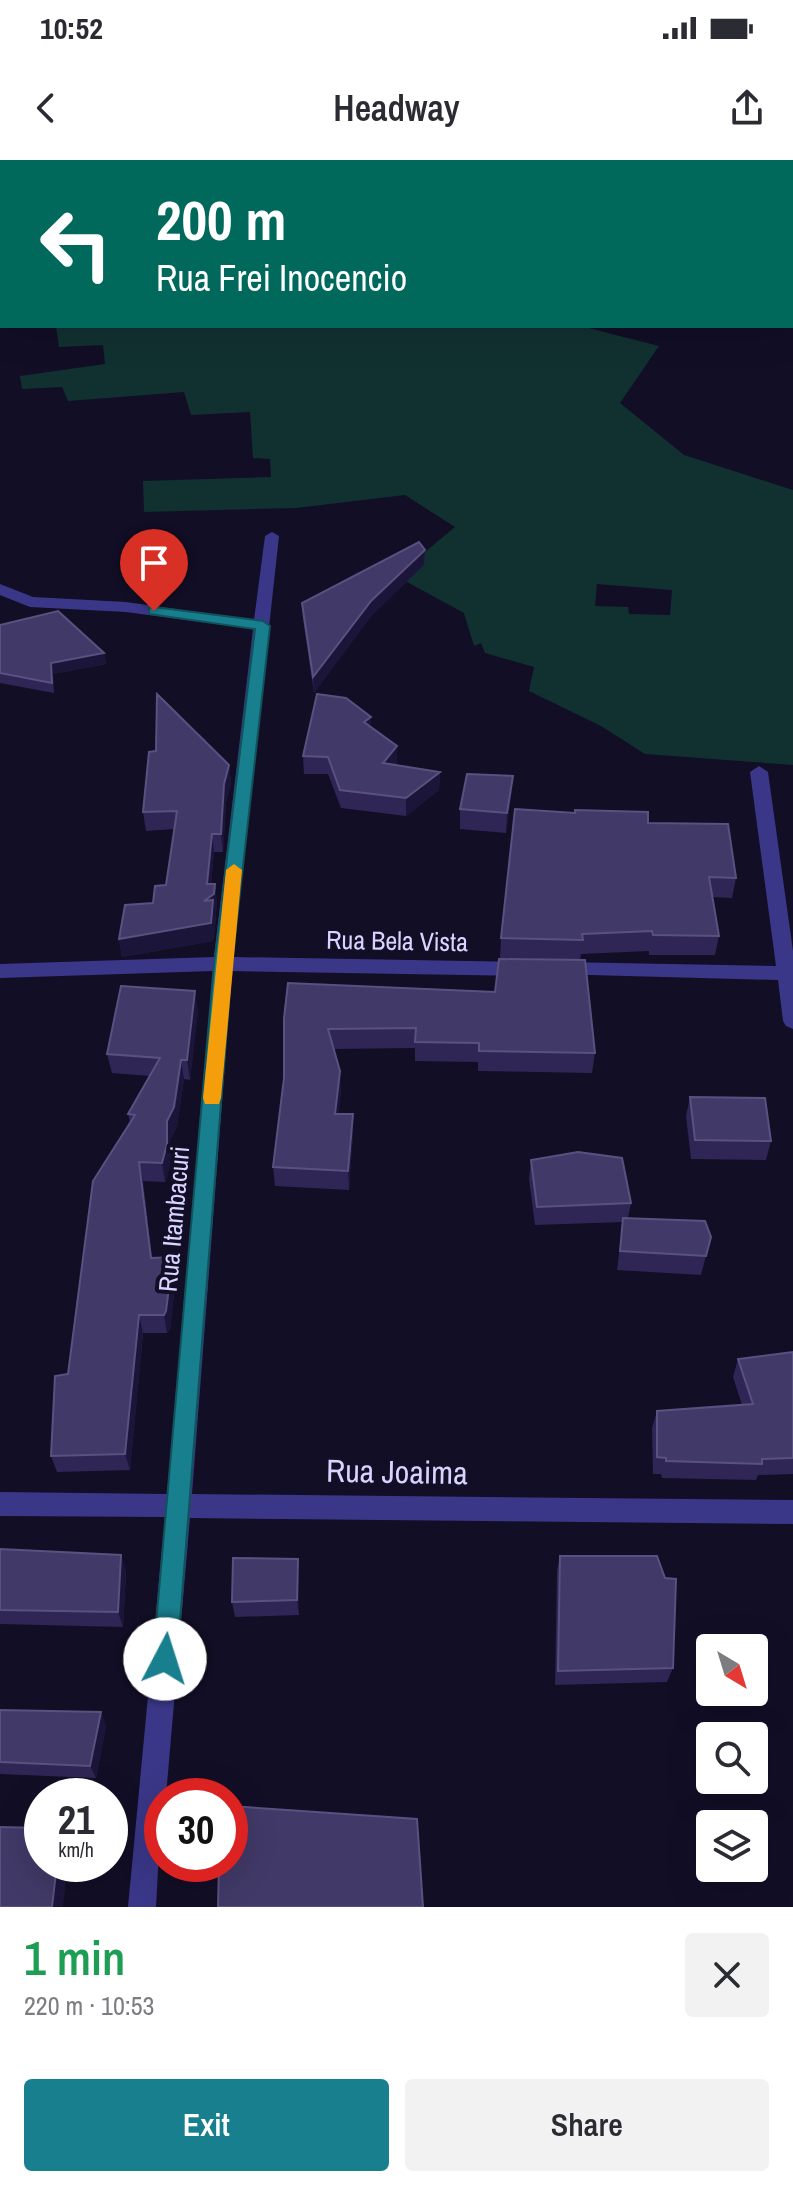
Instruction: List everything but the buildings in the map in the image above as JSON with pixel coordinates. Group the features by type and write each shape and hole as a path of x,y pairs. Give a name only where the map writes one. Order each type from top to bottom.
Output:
{"street":[{"name":"Rua Itambacuri","path":"142,1907 223,964 272,536"},
{"path":"0,589 30,602 126,607 263,626"},
{"path":"759,772 789,973 793,1021"},
{"name":"Rua Bela Vista","path":"0,971 223,964 789,973"},
{"name":"Rua Joaima","path":"0,1504 179,1503 793,1512"}],"green space":[{"path":"56,328 589,328 659,346 620,403 684,455 793,490 793,765 645,754 601,726 529,691 534,667 485,653 481,643 474,646 464,613 396,576 455,527 405,495 296,508 144,512 143,481 271,477 270,459 253,458 250,412 191,415 184,392 68,401 62,387 22,389 20,376 105,364 103,345 59,347","holes":["597,584 672,590 670,615 629,614 628,607 595,606"]}],"slow traffic":[{"path":"212,1098 234,870"}],"route":[{"path":"154,611 263,626 223,964 165,1659"}]}
